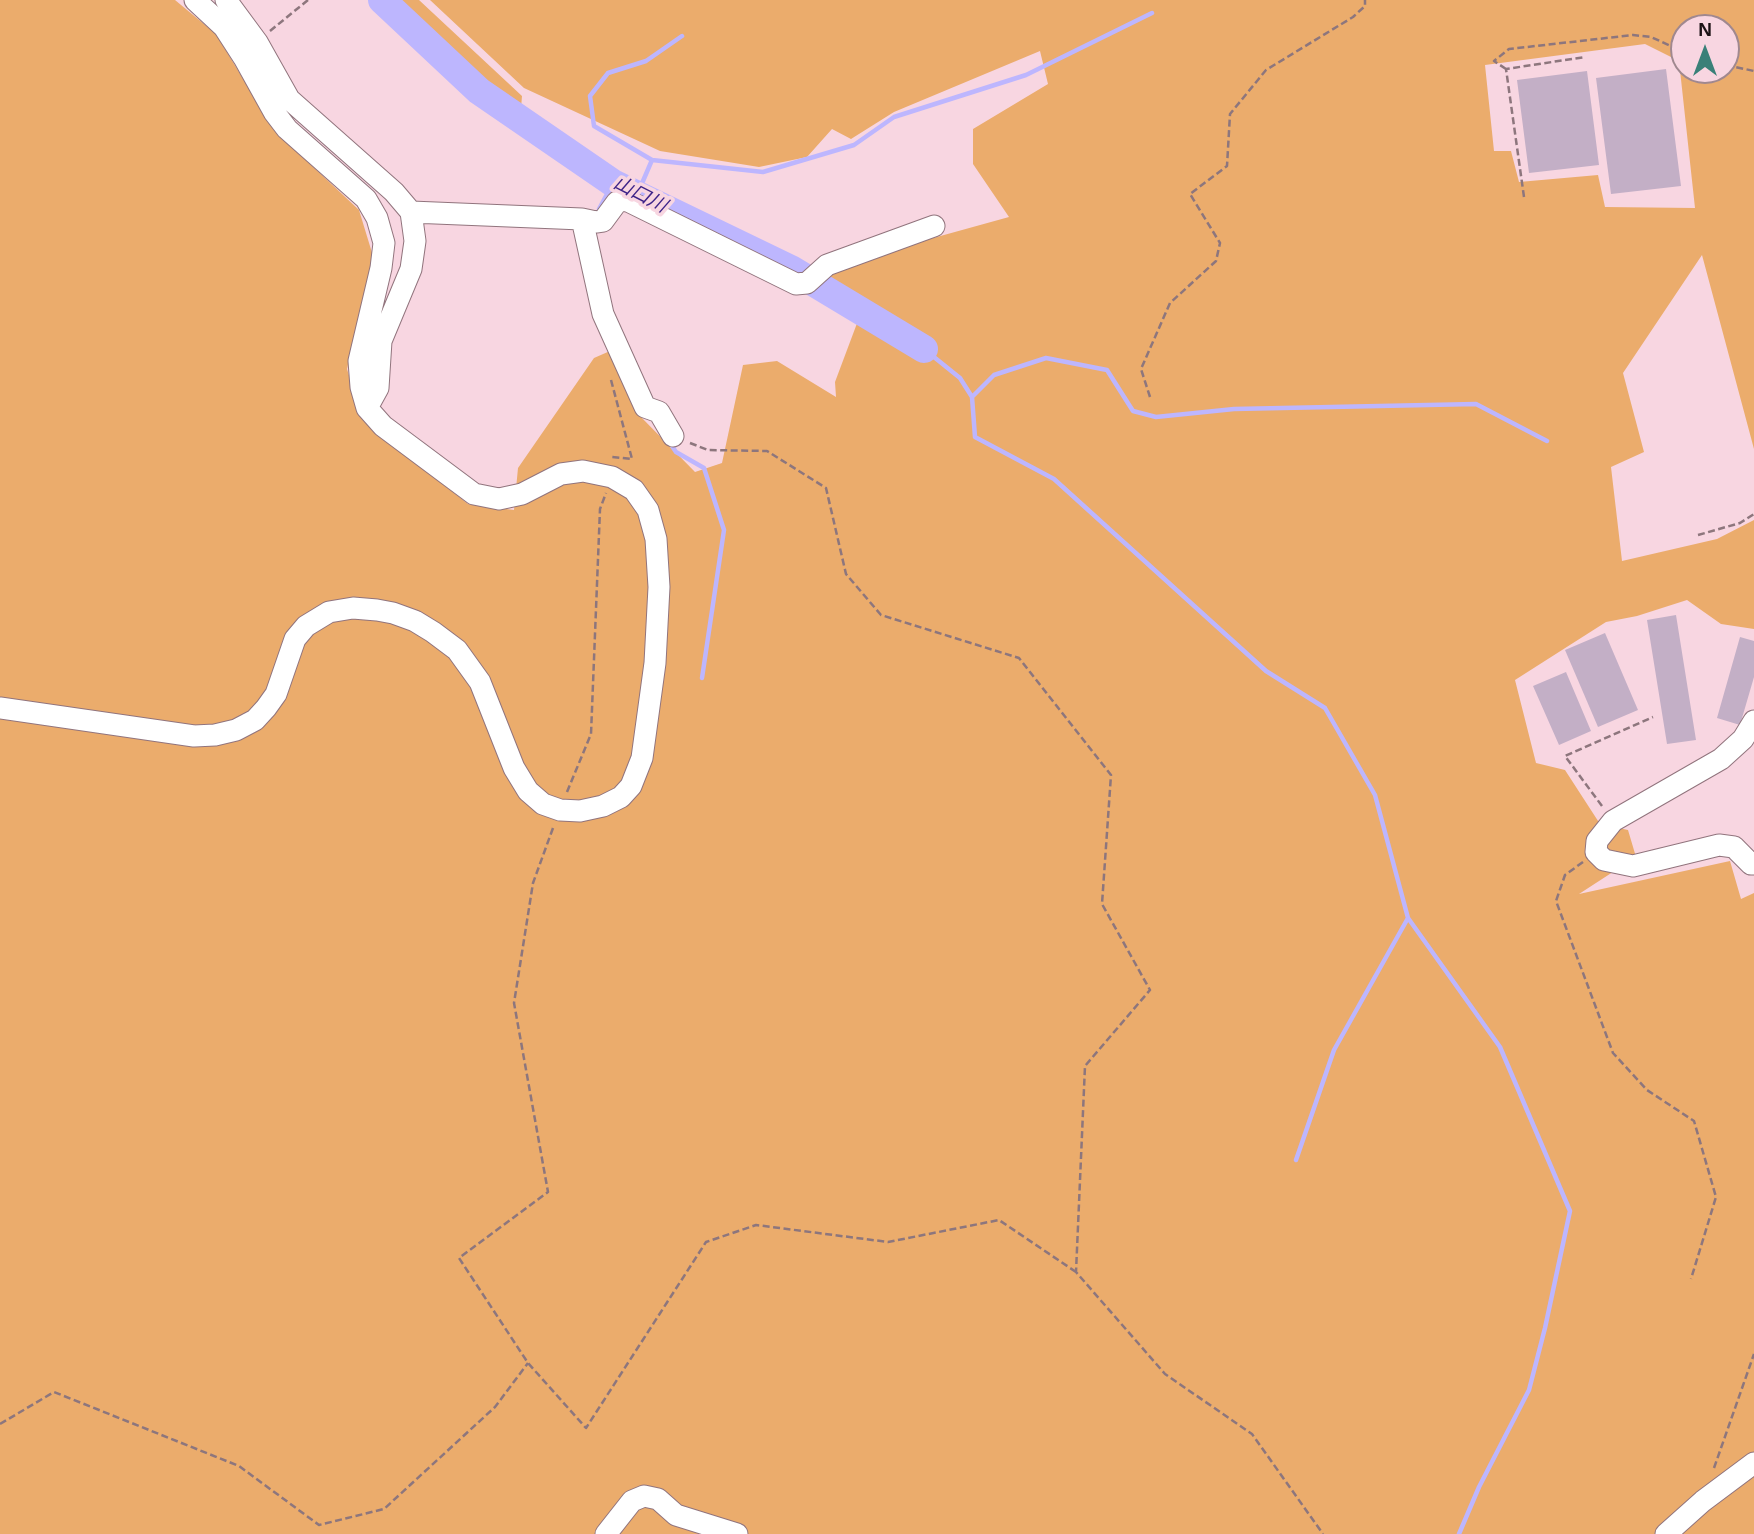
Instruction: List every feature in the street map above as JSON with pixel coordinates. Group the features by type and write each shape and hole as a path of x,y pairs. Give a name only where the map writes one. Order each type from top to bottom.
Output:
{"street":[{"path":"0,708 194,736 215,736 246,725 266,708 276,694 295,639 306,626 329,612 353,608 393,613 415,621 457,650 480,682 514,768 528,791 543,804 560,810 580,811 603,806 621,797 631,786 642,758 656,650 659,587 656,539 648,509 634,489 612,477 583,471 561,474 522,494 499,499 474,494 383,426 368,408 360,387 359,361 381,268 384,243 377,218 366,199 287,129 274,112 224,27 195,0"},
{"path":"226,0 257,42 289,99 394,192 411,212 415,241 411,270 381,341 378,388 368,408"},
{"path":"411,212 582,219 596,222 603,221 617,202 626,200 796,284 812,278 827,265 934,226"},
{"path":"582,219 603,314 645,407 659,412 674,436"},
{"path":"1754,722 1743,739 1721,759 1613,821 1597,841 1597,852 1604,860 1633,866 1719,845 1734,848 1754,864"},
{"path":"1666,1534 1703,1501 1754,1463"},
{"path":"606,1534 632,1501 644,1496 658,1499 676,1515 737,1534"}],"path":[{"path":"257,42 307,0"},
{"path":"1150,397 1141,369 1170,303 1216,261 1220,243 1190,194 1227,166 1230,114 1266,70 1353,17 1365,6 1365,0"},
{"path":"1585,57 1506,69 1494,61 1509,49 1633,35 1651,37 1670,46"},
{"path":"1506,69 1524,197"},
{"path":"605,456 632,459 609,373"},
{"path":"674,436 708,450 767,451 826,488 846,574 881,615 1019,657 1111,775 1102,904 1150,990 1085,1066 1076,1272"},
{"path":"612,477 600,509 591,734 533,883 514,1003 548,1192 459,1258 528,1363 586,1428 706,1242 756,1225 888,1242 999,1220 1076,1272 1165,1374 1252,1434 1323,1534"},
{"path":"1698,535 1740,523 1754,514"},
{"path":"1613,821 1565,756 1653,717"},
{"path":"1597,852 1565,875 1556,901 1613,1053 1647,1090 1693,1121 1716,1198 1691,1279"},
{"path":"1703,1501 1754,1354"},
{"path":"0,1424 54,1392 239,1466 319,1525 384,1509 495,1407 528,1363"}],"shaded area":[{"path":"0,0 175,0 216,34 274,130 359,210 373,256 347,369 363,420 468,504 514,510 518,468 594,358 610,351 641,417 695,472 722,463 743,365 777,361 836,397 835,382 859,318 813,294 835,269 1009,217 973,164 973,129 1048,84 1040,51 894,112 851,139 832,129 807,157 759,167 660,151 524,88 430,0 1754,0 1754,449 1702,255 1623,373 1644,452 1611,467 1622,561 1717,539 1754,520 1754,629 1721,624 1687,600 1637,616 1606,622 1515,680 1536,763 1565,770 1600,824 1628,830 1636,857 1579,894 1730,861 1741,899 1754,893 1754,1534 0,1534","holes":["1670,14 1740,14 1740,84 1682,84 1695,208 1605,207 1598,175 1519,182 1511,151 1494,151 1485,65 1645,44 1670,56"]},
{"path":"399,0 419,0 522,96 521,108 488,86"}],"building":[{"path":"1666,69 1681,186 1611,194 1596,78"},
{"path":"1587,71 1599,165 1529,173 1517,80"},
{"path":"1676,615 1696,740 1667,744 1647,620"},
{"path":"1605,633 1638,710 1598,727 1565,650"},
{"path":"1740,637 1754,641 1754,677 1740,725 1717,718"},
{"path":"1566,672 1591,731 1559,745 1533,686"}],"waterway":[{"name":"山口川","path":"382,0 479,91 613,183 791,269 924,349"},
{"path":"637,195 652,160 763,172 854,145 894,117 1026,75 1152,13"},
{"path":"652,160 594,126 590,96 608,73 646,61 682,36"},
{"path":"599,209 613,183"},
{"path":"924,349 960,378 972,397 975,437 1054,479 1266,671 1325,708 1375,795 1408,918 1500,1047 1570,1211 1529,1390 1479,1487 1459,1534"},
{"path":"972,397 994,375 1046,358 1107,370 1133,411 1156,417 1234,409 1476,404 1547,441"},
{"path":"670,443 676,452 704,468 724,530 702,678"},
{"path":"1296,1160 1334,1050 1408,918"}]}
